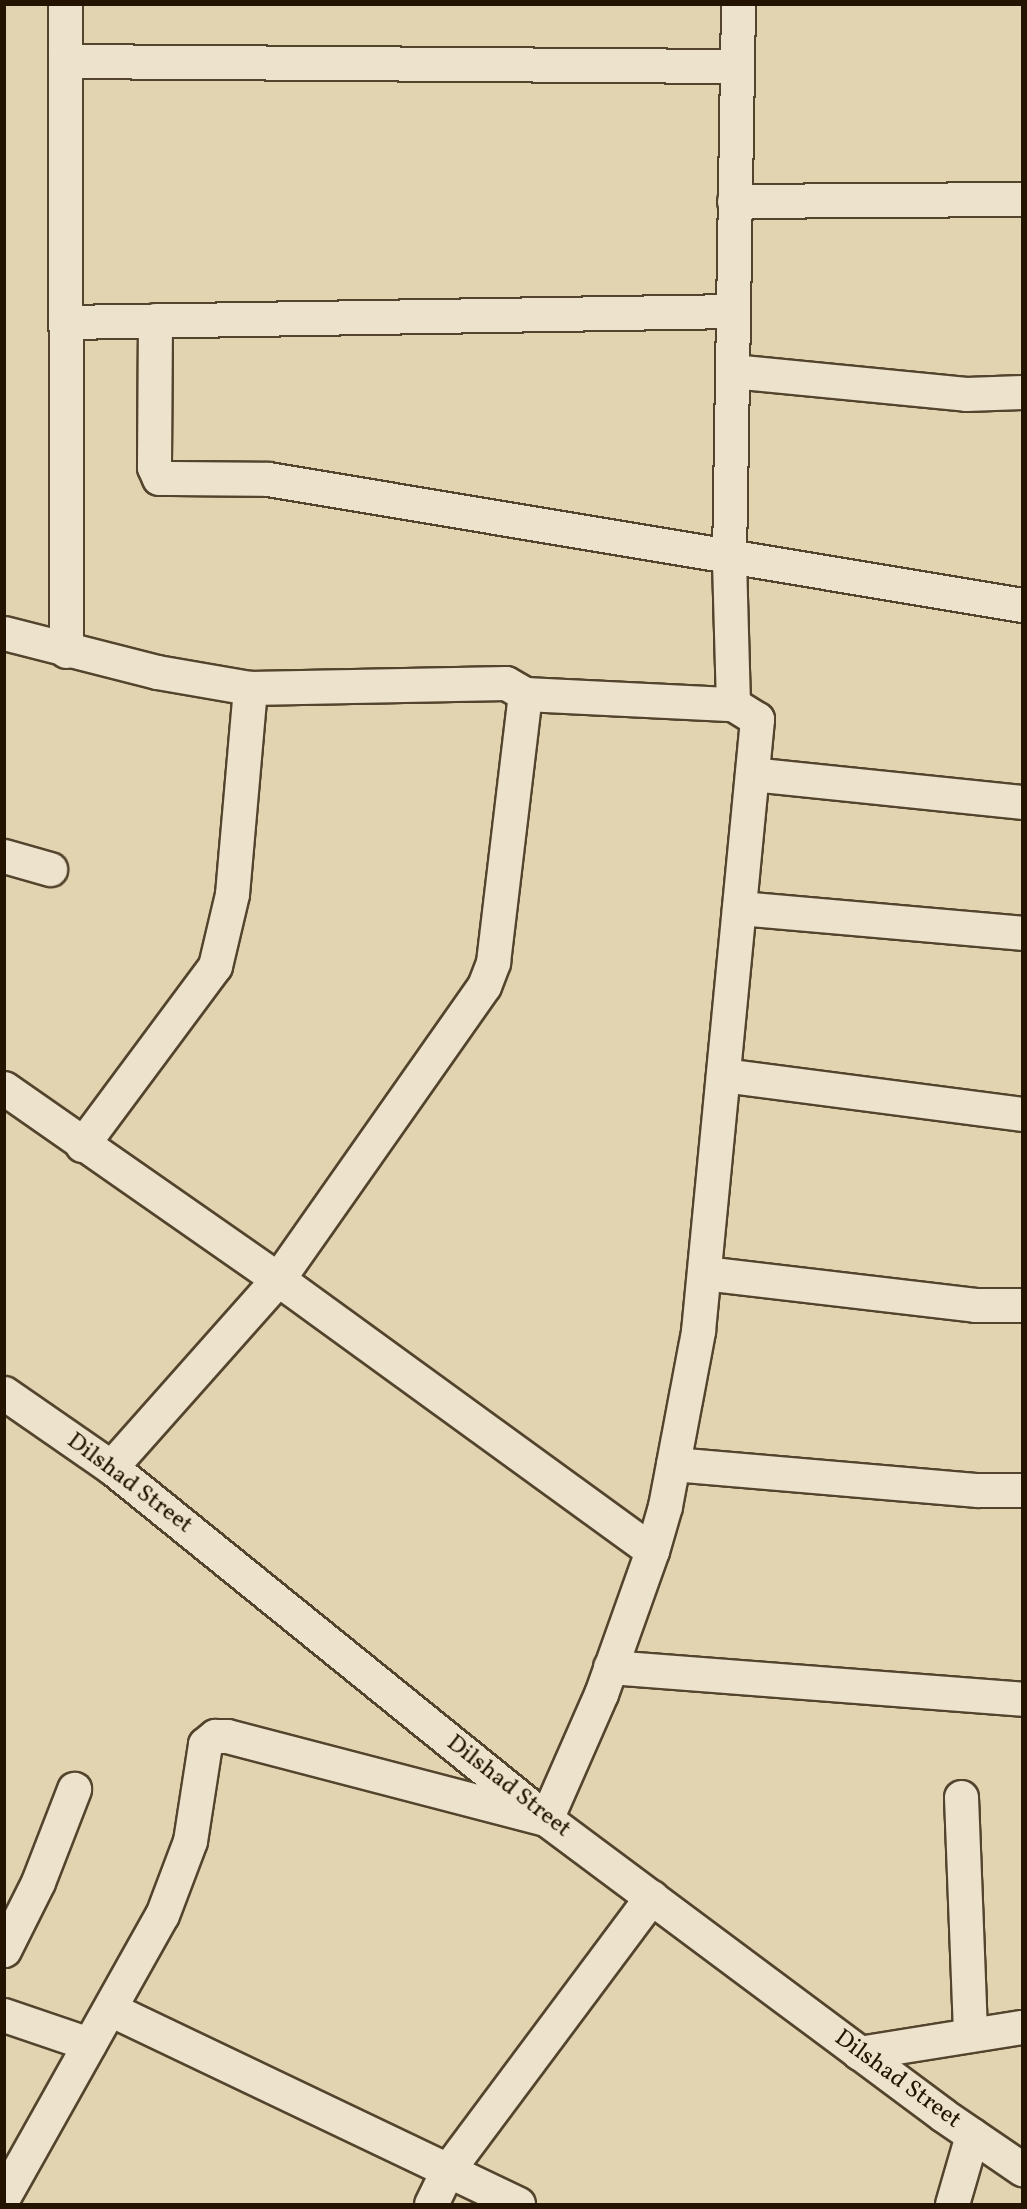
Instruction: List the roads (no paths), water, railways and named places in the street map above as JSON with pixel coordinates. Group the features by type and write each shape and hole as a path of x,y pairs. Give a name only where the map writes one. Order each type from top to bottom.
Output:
{"street":[{"path":"65,4 66,651"},
{"path":"733,704 729,559 738,4"},
{"path":"65,61 737,66"},
{"path":"734,201 1023,199"},
{"path":"66,322 733,311"},
{"path":"155,320 154,467 159,478 268,480 729,559 1023,605"},
{"path":"732,371 966,394 1023,392"},
{"path":"4,633 66,651 250,688 507,683 525,694 733,704 757,719 698,1331 673,1464 652,1551 610,1667 546,1819 227,1736 215,1736 204,1744 190,1841 162,1915 4,2196"},
{"path":"82,1144 215,966 232,894 250,688"},
{"path":"111,1467 278,1279 484,986 493,962 525,694"},
{"path":"752,774 1023,802"},
{"path":"4,856 50,869"},
{"path":"739,908 1023,933"},
{"path":"723,1074 1023,1114"},
{"path":"4,1088 278,1279 652,1551"},
{"path":"704,1273 975,1305 1023,1305"},
{"name":"Dilshad Street","path":"4,1393 111,1467 546,1819 860,2053 972,2135 1023,2169"},
{"path":"673,1464 978,1490 1023,1490"},
{"path":"610,1667 1023,1699"},
{"path":"4,1950 38,1882 74,1789"},
{"path":"961,1797 969,2035"},
{"path":"431,2205 447,2171 651,1897"},
{"path":"110,2009 518,2205"},
{"path":"4,2014 89,2044"},
{"path":"860,2053 1023,2027"},
{"path":"952,2205 972,2135"}]}
